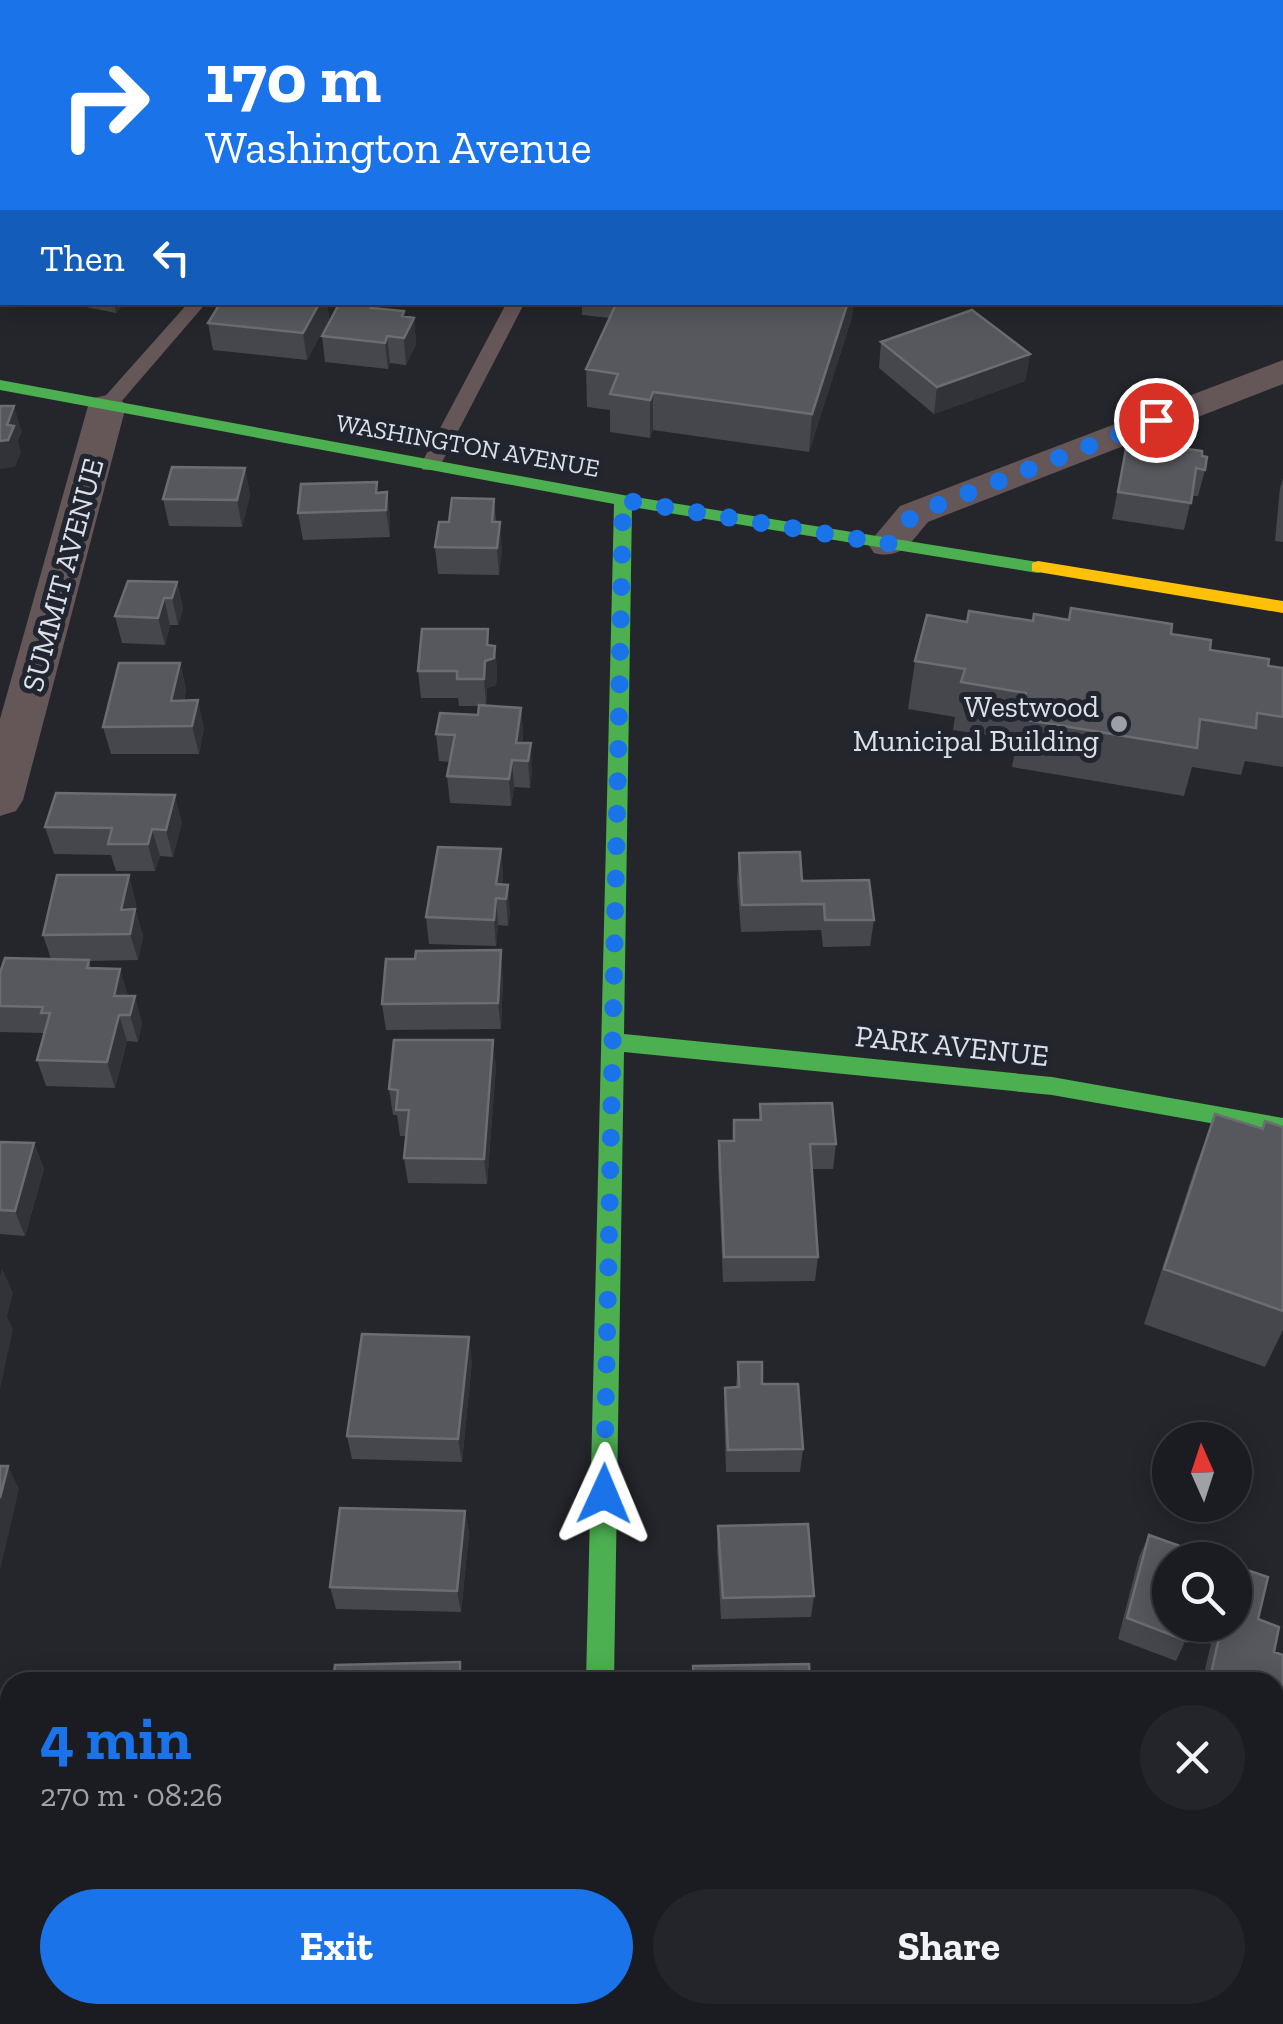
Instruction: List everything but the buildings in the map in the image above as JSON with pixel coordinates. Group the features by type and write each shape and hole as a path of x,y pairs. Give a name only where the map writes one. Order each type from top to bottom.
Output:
{"street":[{"path":"888,544 914,514 1283,371"},
{"name":"WASHINGTON AVENUE","path":"0,384 623,500 1283,607"},
{"name":"SUMMIT AVENUE","path":"0,800 108,406"},
{"path":"600,1672 623,500"},
{"name":"PARK AVENUE","path":"612,1042 1052,1086 1283,1127"}],"lane":[{"path":"108,406 196,305"},
{"path":"430,466 514,305"}],"traffic: fast":[{"path":"0,385 623,500 1038,567"},
{"path":"600,1672 623,500"},
{"path":"612,1042 1052,1086 1283,1127"}],"traffic: slow":[{"path":"1038,567 1283,607"}],"place":[{"name":"Westwood Municipal Building","path":"1119,724"}],"route":[{"path":"604,1494 623,500 888,544 914,514 1156,420"}]}
